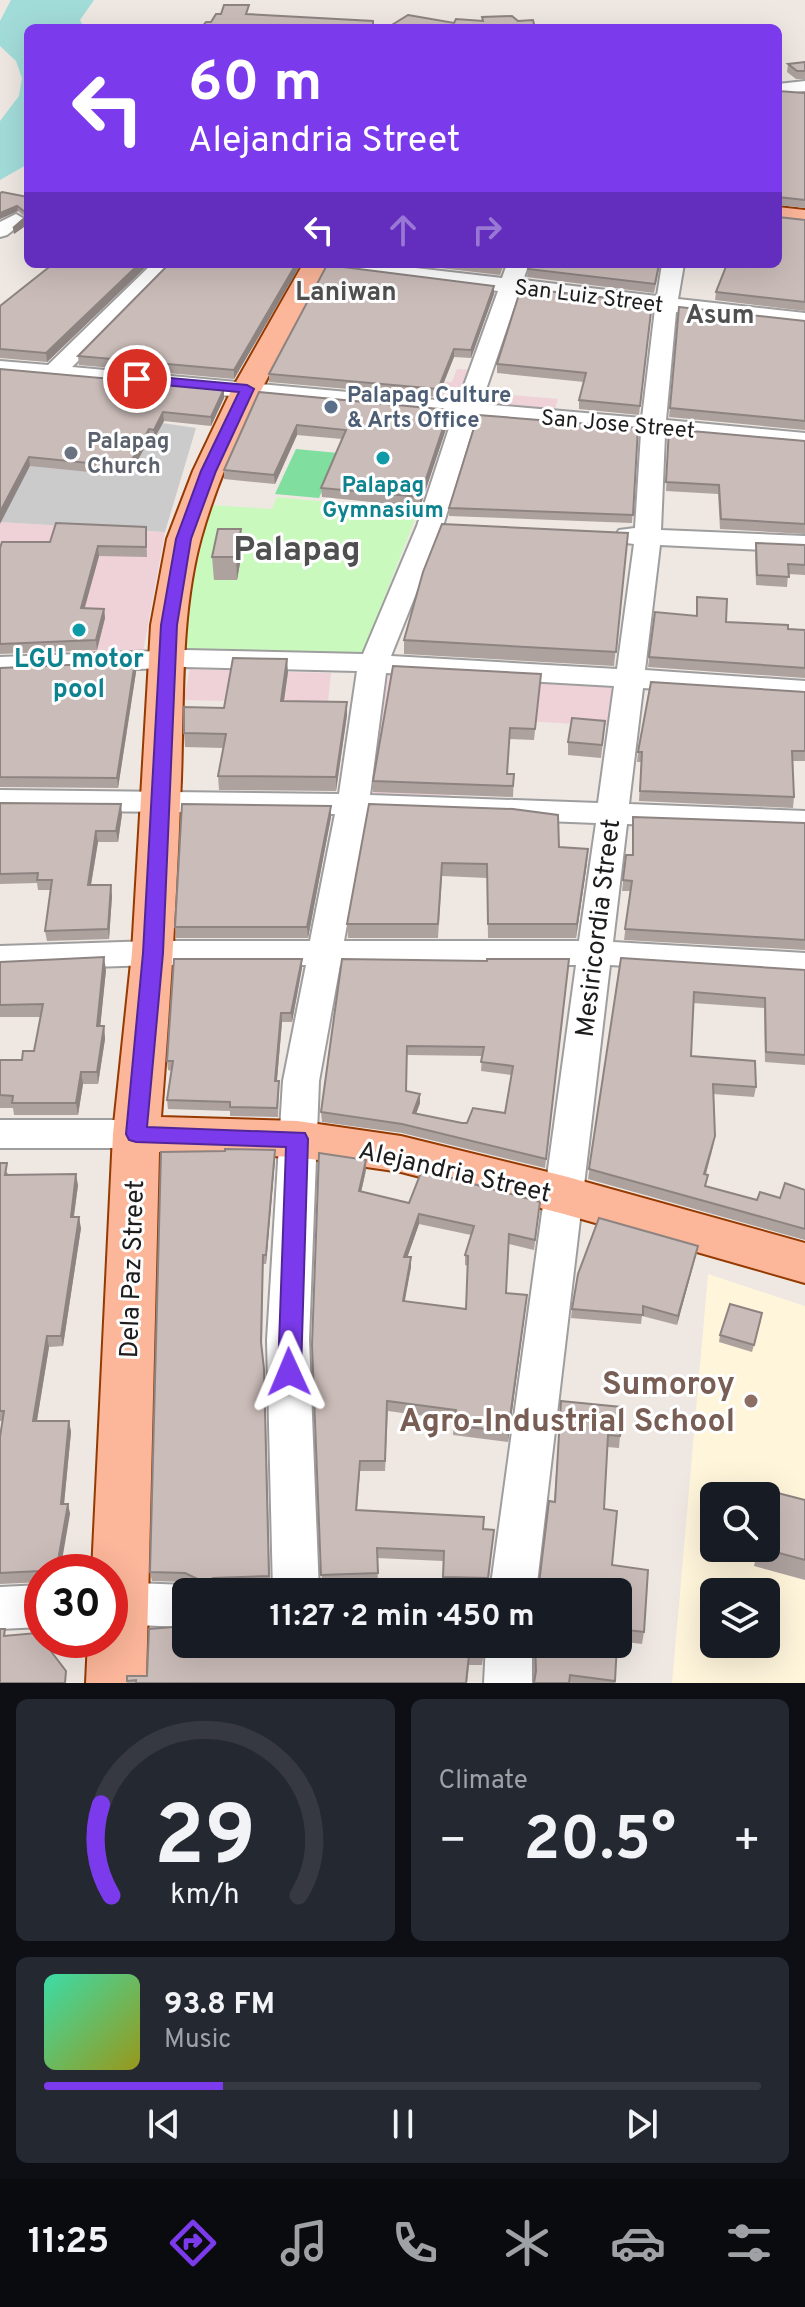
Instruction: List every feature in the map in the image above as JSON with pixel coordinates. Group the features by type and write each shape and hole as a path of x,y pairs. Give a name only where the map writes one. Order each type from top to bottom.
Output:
{"main road":[{"path":"782,215 805,218"},
{"name":"Dela Paz Street","path":"116,1554 136,1134 153,953 169,625 184,539 209,471 247,389 314,268"},
{"name":"Alejandria Street","path":"136,1134 297,1139 401,1154 564,1195 805,1263"},
{"name":"Dela Paz Street","path":"115,1658 116,1683"}],"street":[{"path":"782,89 805,86"},
{"path":"54,372 160,268"},
{"name":"San Luiz Street","path":"394,268 514,275 665,304 805,320"},
{"name":"Mesiricordia Street","path":"515,1578 596,953 610,811 648,537 653,426 665,304 672,268"},
{"path":"296,1578 288,1340 301,1081 353,804 373,664 430,526 514,275"},
{"name":"San Jose Street","path":"0,368 805,440"},
{"path":"430,526 461,528"},
{"path":"601,535 805,544"},
{"path":"0,666 169,660 373,664 805,690"},
{"path":"0,800 353,804 610,811 805,821"},
{"path":"0,958 153,953 596,953 805,965"},
{"name":"Alejandria Street","path":"0,1134 136,1134"},
{"path":"128,1604 172,1605"},
{"path":"0,1608 24,1607"},
{"path":"508,1683 509,1658"}],"shaded area":[{"path":"457,369 470,370 460,402 418,398 424,380 452,382"},
{"path":"487,393 558,399 555,409 484,404"},
{"path":"0,399 196,428 165,532 0,522"},
{"path":"0,522 165,532 143,652 0,653"},
{"path":"190,669 234,670 228,701 184,700"},
{"path":"389,671 615,685 610,726 426,715 455,748 449,798 369,795"},
{"path":"288,672 331,673 328,702 284,701"},
{"name":"Sumoroy Agro-Industrial School","path":"708,1274 805,1306 805,1683 672,1683"}],"green space":[{"path":"296,449 338,453 319,498 275,494"},
{"path":"277,497 418,511 362,655 180,649 192,549 210,505 272,509"}],"water":[{"path":"11,0 94,0 80,20 82,24 24,24 24,166 0,180 0,121 19,96 22,78 16,61 0,46 0,21"}],"building":[{"path":"224,5 249,5 246,14 373,21 373,24 204,24 211,22 216,14 221,14"},
{"path":"408,15 454,23 456,19 483,21 482,17 512,16 518,21 533,20 534,24 393,24"},
{"path":"805,62 805,71 797,71 788,64"},
{"path":"782,91 805,93 805,200 782,197"},
{"path":"0,193 24,196 24,211 17,206 0,213"},
{"path":"782,217 805,220 805,302 716,292 725,268 782,268"},
{"path":"48,268 135,268 46,353 0,349 0,306"},
{"path":"165,268 294,268 234,370 78,356"},
{"path":"325,268 351,268 494,286 471,350 454,349 438,389 269,374"},
{"path":"528,268 658,268 655,284"},
{"path":"521,288 652,303 640,406 579,400 586,373 497,364"},
{"path":"679,307 805,321 805,421 670,408"},
{"path":"0,369 224,389 211,417 163,412 154,430 149,429 128,467 29,457 0,512"},
{"path":"259,392 449,410 420,497 321,488 346,430 297,425 274,475 224,470"},
{"path":"478,415 638,428 633,515 449,508"},
{"path":"669,429 805,441 805,524 721,519 719,485 666,482"},
{"path":"56,523 146,527 146,547 98,546 81,608 104,609 96,640 0,644 2,542 50,542"},
{"path":"442,524 628,533 616,652 404,640 423,572"},
{"path":"218,529 241,529 236,557 212,557"},
{"path":"756,543 805,545 805,565 788,564 789,577 757,575"},
{"path":"697,597 727,599 726,622 788,625 788,629 805,630 805,668 649,657 655,612 697,616"},
{"path":"233,658 287,659 281,701 347,702 336,777 218,776 226,734 184,733 184,707 224,708"},
{"path":"135,662 117,778 0,777 0,668"},
{"path":"393,666 541,674 535,729 510,728 507,774 514,774 513,786 373,781"},
{"path":"651,682 805,692 805,751 792,751 794,797 640,791 642,752 638,752"},
{"path":"572,718 605,721 602,745 568,742"},
{"path":"0,803 121,804 116,831 96,831 88,885 111,885 108,929 45,931 52,880 37,880 38,873 0,874"},
{"path":"182,804 331,806 307,927 175,927"},
{"path":"369,804 513,809 558,815 559,847 588,849 577,924 488,924 487,864 442,863 438,924 347,924"},
{"path":"633,817 805,823 805,940 625,929 632,881 623,880 626,855 633,855"},
{"path":"104,957 97,1026 104,1026 97,1072 81,1072 76,1103 12,1103 13,1096 0,1095 0,1060 22,1060 23,1051 34,1051 43,1004 0,1005 0,962"},
{"path":"621,958 805,970 805,1055 766,1052 765,998 694,992 691,1056 755,1061 756,1087 713,1084 715,1136 704,1174 708,1175 705,1186 757,1200 760,1192 780,1198 785,1183 805,1190 805,1229 589,1169"},
{"path":"174,959 302,959 291,1013 281,1013 275,1081 279,1081 277,1108 230,1107 230,1102 167,1100 173,1061 167,1061"},
{"path":"342,959 569,959 546,1159 402,1124 321,1112","holes":["407,1046 484,1047 481,1062 513,1066 505,1113 473,1108 467,1123 413,1113 420,1094 406,1091"]},
{"path":"275,1150 266,1255 263,1255 261,1342 269,1576 196,1578 185,1573 150,1572 161,1152"},
{"path":"319,1153 366,1160 359,1191 409,1203 422,1170 540,1202 535,1240 509,1234 506,1293 527,1295 508,1432 453,1425 456,1410 387,1401 385,1461 360,1461 356,1510 484,1517 483,1529 494,1530 488,1578 443,1577 444,1551 377,1548 378,1573 321,1575 312,1345","holes":["419,1214 474,1226 465,1255 468,1256 466,1309 403,1301 411,1257 404,1257"]},
{"path":"0,1163 7,1163 5,1175 76,1174 71,1217 79,1217 61,1336 47,1336 33,1421 69,1421 61,1504 68,1504 59,1554 24,1554 24,1572 0,1573 0,1437 4,1411 0,1411"},
{"path":"599,1218 698,1246 678,1316 643,1306 643,1315 572,1309 578,1274"},
{"path":"730,1304 762,1313 754,1345 720,1335"},
{"path":"561,1401 621,1407 620,1436 608,1435 604,1509 617,1511 612,1565 648,1570 644,1632 632,1631 632,1578 540,1578 549,1501 555,1502"},
{"path":"780,1494 805,1500 805,1560 780,1553"},
{"path":"172,1627 172,1658 469,1658 466,1683 127,1681 127,1676 147,1676 149,1629"},
{"path":"0,1629 5,1629 4,1636 24,1634 24,1658 56,1658 66,1671 65,1683 0,1683"},
{"path":"536,1658 616,1658 615,1681 570,1675 569,1683 534,1683"}],"place":[{"name":"Palapag Culture & Arts Office","path":"331,407"},
{"name":"Palapag Church","path":"71,453"},
{"name":"Palapag Gymnasium","path":"383,458"},
{"name":"LGU motor pool","path":"79,630"},
{"name":"Sumoroy Agro-Industrial School","path":"751,1401"}],"district":[{"name":"Laniwan","path":"346,291"},
{"name":"Asum","path":"720,314"},
{"name":"Palapag","path":"297,548"}],"route":[{"path":"137,379 247,389 195,505 184,539 169,625 153,953 136,1134 297,1139 289,1372"}]}
